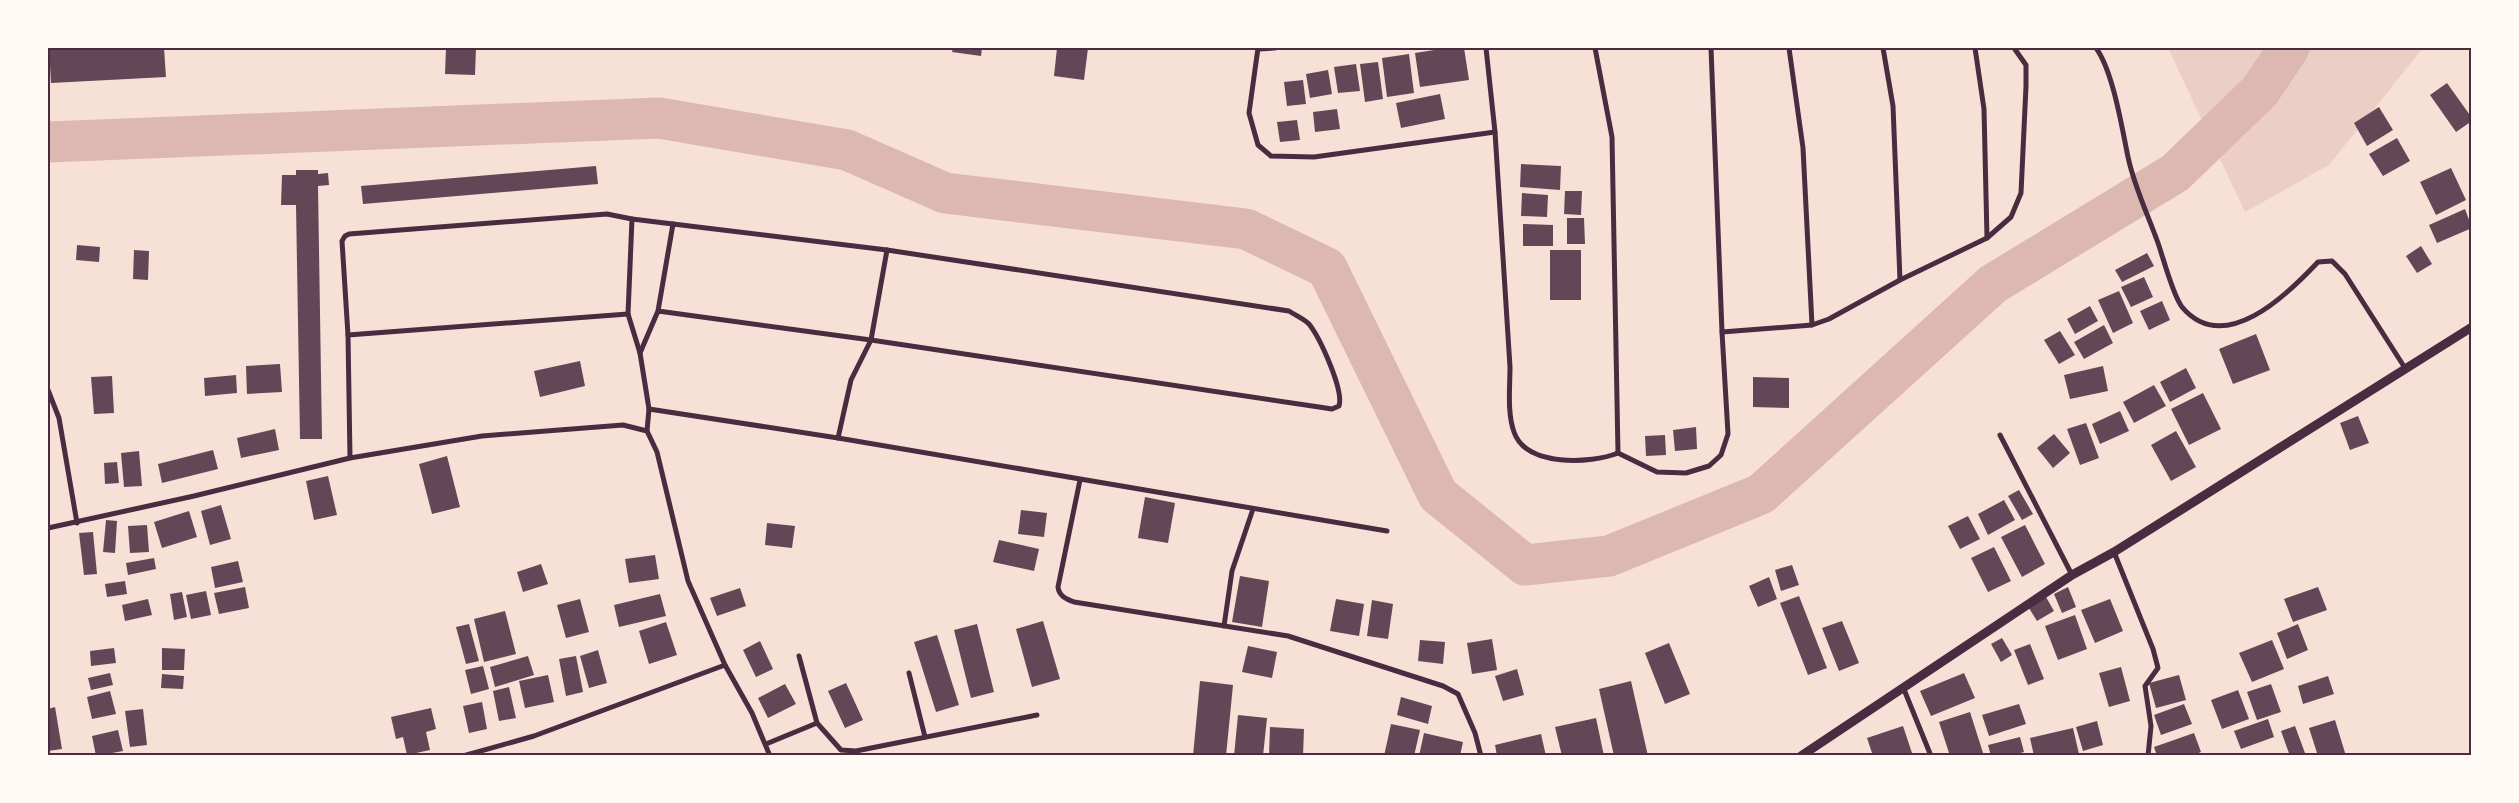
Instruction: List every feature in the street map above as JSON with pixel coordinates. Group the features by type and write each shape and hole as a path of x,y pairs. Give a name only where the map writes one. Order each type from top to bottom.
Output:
{"street":[{"path":"1275,48 1258,48 1249,113 1258,145 1271,156 1314,157 1494,132"},
{"path":"1486,48 1494,132 1510,366 1510,405 1514,433 1526,448 1544,456 1575,460 1594,460 1618,453 1657,472 1686,472 1709,466 1721,456 1728,434 1722,332 1711,48"},
{"path":"1595,48 1612,137 1618,453"},
{"path":"1789,48 1804,148 1812,325"},
{"path":"1883,48 1893,106 1900,280"},
{"path":"1976,48 1984,109 1987,238"},
{"path":"1722,332 1812,325 1847,310 1900,280 1987,238 2011,217 2021,193 2026,66 2014,48"},
{"path":"2096,48 2108,74 2128,159 2182,306 2207,325 2219,327 2237,324 2292,288 2318,262 2332,261 2345,274 2405,368"},
{"path":"350,458 348,335 342,241 345,236 350,234 607,214 632,219 887,250 1289,311 1308,323 1322,349 1340,392 1341,400 1339,406 1332,409 872,340 658,311"},
{"path":"632,219 628,314 640,353 649,409 647,431 657,452 688,581 725,665 766,744 770,756"},
{"path":"640,353 658,311 673,224"},
{"path":"838,438 851,380 872,340 887,250"},
{"path":"348,335 628,314"},
{"path":"1802,756 2072,575 2114,552 2472,327"},
{"path":"48,390 59,418 76,522"},
{"path":"649,409 838,438 1387,531"},
{"path":"48,528 350,458 482,436 623,425 647,431"},
{"path":"2000,435 2072,575"},
{"path":"1080,480 1058,587 1059,592 1064,598 1074,602 1288,636 1443,686 1458,694 1475,733 1481,756"},
{"path":"1224,626 1232,571 1253,509"},
{"path":"2114,552 2153,649 2158,668 2145,686 2151,726 2148,756"},
{"path":"799,656 817,723 841,750 856,751 1037,715"},
{"path":"463,756 534,736 577,718 725,665"},
{"path":"909,672 925,737"},
{"path":"1903,687 1931,756"},
{"path":"766,744 817,723"}],"shaded area":[{"path":"2168,48 2423,48 2329,165 2245,212"}],"building":[{"path":"49,48 164,48 166,77 51,83"},
{"path":"446,48 476,48 475,75 445,74"},
{"path":"953,48 982,48 981,56 952,52"},
{"path":"1057,48 1088,48 1084,80 1054,76"},
{"path":"1447,48 1464,48 1469,80 1420,87 1415,53"},
{"path":"1409,54 1414,93 1387,97 1382,58"},
{"path":"1378,62 1383,99 1365,102 1360,64"},
{"path":"1356,64 1360,91 1338,93 1334,67"},
{"path":"1328,70 1332,94 1310,98 1306,74"},
{"path":"1303,80 1306,104 1287,106 1284,82"},
{"path":"2447,83 2472,118 2472,121 2456,132 2430,95"},
{"path":"1440,94 1445,119 1401,128 1396,103"},
{"path":"2379,107 2393,130 2367,146 2354,123"},
{"path":"1337,109 1340,129 1315,132 1313,112"},
{"path":"1297,120 1300,140 1280,142 1277,122"},
{"path":"2397,138 2410,161 2383,176 2369,154"},
{"path":"1521,164 1561,166 1560,190 1520,187"},
{"path":"596,166 598,184 363,204 361,186"},
{"path":"2451,168 2466,200 2436,215 2420,182"},
{"path":"296,170 318,170 318,174 328,173 329,185 318,186 322,439 300,439 296,205 281,205 282,175 296,175"},
{"path":"1565,191 1582,191 1581,215 1564,214"},
{"path":"1522,193 1548,195 1547,217 1521,216"},
{"path":"2465,209 2472,228 2437,243 2429,225"},
{"path":"1567,218 1584,218 1585,244 1567,244"},
{"path":"1523,224 1553,225 1553,246 1523,246"},
{"path":"77,245 100,247 99,262 76,260"},
{"path":"2421,246 2432,264 2417,273 2406,256"},
{"path":"134,250 149,251 148,280 133,279"},
{"path":"1550,250 1581,250 1581,300 1550,300"},
{"path":"2147,253 2154,266 2122,282 2115,270"},
{"path":"2144,277 2153,297 2131,307 2121,287"},
{"path":"2119,291 2133,323 2113,333 2098,300"},
{"path":"2162,301 2170,320 2149,330 2140,311"},
{"path":"2090,306 2098,321 2075,334 2067,319"},
{"path":"2104,325 2113,343 2084,359 2074,342"},
{"path":"2060,331 2075,355 2059,364 2044,340"},
{"path":"2256,334 2270,370 2233,384 2219,349"},
{"path":"580,361 585,386 540,397 534,371"},
{"path":"280,364 282,392 247,394 246,366"},
{"path":"2103,366 2108,391 2070,399 2064,375"},
{"path":"2186,368 2196,388 2170,402 2160,382"},
{"path":"236,375 237,393 205,396 204,378"},
{"path":"112,376 114,413 94,414 91,377"},
{"path":"1753,377 1789,378 1789,408 1753,407"},
{"path":"2154,385 2166,406 2134,423 2123,402"},
{"path":"2203,393 2221,429 2189,445 2171,409"},
{"path":"2120,411 2129,431 2100,444 2092,424"},
{"path":"2358,416 2369,443 2350,450 2340,423"},
{"path":"2086,423 2099,458 2080,465 2067,429"},
{"path":"1696,427 1697,449 1675,451 1673,430"},
{"path":"275,429 279,450 241,458 237,438"},
{"path":"2176,431 2196,467 2171,481 2151,445"},
{"path":"2054,434 2070,453 2053,468 2037,448"},
{"path":"1665,435 1666,455 1646,456 1645,436"},
{"path":"213,450 218,469 162,483 158,464"},
{"path":"139,451 142,486 124,487 121,453"},
{"path":"447,456 460,507 432,514 419,464"},
{"path":"117,462 119,483 105,484 104,463"},
{"path":"328,476 337,515 314,520 306,481"},
{"path":"2019,490 2033,514 2022,520 2008,496"},
{"path":"1145,497 1175,503 1168,543 1138,538"},
{"path":"2004,500 2015,520 1988,535 1978,514"},
{"path":"221,505 231,539 210,545 201,511"},
{"path":"1021,510 1047,513 1044,537 1018,534"},
{"path":"189,511 197,537 162,548 154,522"},
{"path":"1968,516 1980,539 1960,549 1948,526"},
{"path":"106,520 117,521 115,553 103,552"},
{"path":"767,523 795,526 792,548 765,545"},
{"path":"147,525 149,552 130,553 128,526"},
{"path":"2025,525 2045,564 2022,577 2001,537"},
{"path":"93,532 97,574 84,575 79,533"},
{"path":"999,540 1039,549 1034,571 993,562"},
{"path":"1994,547 2011,581 1988,592 1971,558"},
{"path":"655,555 659,579 629,583 625,559"},
{"path":"154,558 156,569 128,575 126,563"},
{"path":"238,561 243,582 215,588 211,567"},
{"path":"541,564 548,584 523,592 517,572"},
{"path":"1792,565 1799,585 1781,591 1775,570"},
{"path":"1240,576 1269,581 1262,627 1232,622"},
{"path":"1769,577 1777,599 1758,607 1749,586"},
{"path":"125,581 127,594 107,597 105,584"},
{"path":"245,587 249,608 219,614 214,593"},
{"path":"2068,587 2076,607 2062,613 2054,594"},
{"path":"2318,587 2327,610 2293,622 2284,599"},
{"path":"740,588 746,606 717,616 710,598"},
{"path":"206,591 211,615 191,619 186,595"},
{"path":"182,592 187,617 174,620 170,594"},
{"path":"660,594 666,616 619,627 614,605"},
{"path":"1799,596 1827,668 1808,675 1780,603"},
{"path":"2046,597 2054,611 2037,621 2029,608"},
{"path":"148,599 152,615 125,621 122,605"},
{"path":"580,599 589,632 566,638 557,605"},
{"path":"1336,599 1364,604 1359,636 1330,631"},
{"path":"2110,599 2123,631 2095,643 2081,610"},
{"path":"1372,600 1393,604 1388,639 1367,636"},
{"path":"505,611 516,654 484,662 474,619"},
{"path":"2075,615 2087,649 2058,660 2045,626"},
{"path":"1043,621 1060,679 1032,687 1016,629"},
{"path":"1842,621 1859,663 1839,671 1822,628"},
{"path":"666,622 677,655 649,664 639,631"},
{"path":"469,624 479,661 466,664 456,627"},
{"path":"977,624 994,692 971,698 954,630"},
{"path":"2298,624 2308,650 2287,659 2277,633"},
{"path":"937,635 959,705 936,712 914,642"},
{"path":"2002,638 2012,655 2001,662 1991,644"},
{"path":"1492,639 1497,670 1472,674 1467,643"},
{"path":"1420,640 1445,642 1443,664 1418,661"},
{"path":"2272,640 2284,669 2252,682 2239,653"},
{"path":"760,641 773,669 756,677 743,650"},
{"path":"1669,643 1690,694 1665,704 1645,653"},
{"path":"2030,644 2044,679 2028,685 2014,650"},
{"path":"1248,646 1277,652 1272,678 1242,672"},
{"path":"114,648 116,663 91,666 90,651"},
{"path":"162,648 185,649 184,670 162,670"},
{"path":"598,650 607,683 589,688 580,656"},
{"path":"528,656 534,675 495,687 490,667"},
{"path":"576,656 583,692 566,696 559,659"},
{"path":"483,666 489,689 471,694 465,670"},
{"path":"2121,667 2130,701 2109,707 2099,673"},
{"path":"1517,669 1524,695 1503,701 1495,676"},
{"path":"110,673 113,685 91,690 88,678"},
{"path":"1964,673 1975,698 1931,716 1920,691"},
{"path":"162,674 184,676 183,689 161,688"},
{"path":"548,675 554,702 525,708 519,681"},
{"path":"2179,675 2186,700 2156,708 2149,683"},
{"path":"2328,676 2334,694 2303,704 2298,686"},
{"path":"1200,681 1233,685 1226,756 1193,756"},
{"path":"1631,681 1648,756 1614,756 1599,689"},
{"path":"846,683 863,720 845,728 828,691"},
{"path":"785,684 796,704 768,718 758,698"},
{"path":"2271,684 2281,712 2257,720 2247,692"},
{"path":"509,687 516,718 499,721 493,691"},
{"path":"2238,690 2249,719 2222,729 2211,700"},
{"path":"110,691 116,714 92,719 87,697"},
{"path":"1401,697 1432,706 1428,724 1397,715"},
{"path":"482,702 487,729 469,733 463,706"},
{"path":"2019,704 2026,724 1989,736 1982,715"},
{"path":"2184,704 2192,724 2161,735 2154,715"},
{"path":"55,707 62,749 48,751 48,709"},
{"path":"431,708 436,729 426,732 430,750 407,755 403,737 396,739 391,717"},
{"path":"143,709 147,745 130,747 125,711"},
{"path":"1970,712 1984,756 1950,756 1939,722"},
{"path":"1238,715 1267,718 1263,756 1234,756"},
{"path":"1596,718 1604,756 1562,756 1555,727"},
{"path":"2268,719 2274,737 2241,749 2234,731"},
{"path":"2335,720 2346,756 2318,756 2309,728"},
{"path":"2097,721 2103,745 2083,751 2076,727"},
{"path":"1391,724 1420,730 1414,756 1384,756"},
{"path":"1903,726 1913,756 1873,756 1867,738"},
{"path":"2295,726 2305,753 2290,756 2281,731"},
{"path":"1270,727 1304,729 1303,756 1269,756"},
{"path":"2073,728 2079,754 2034,756 2030,738"},
{"path":"118,730 123,751 96,756 92,736"},
{"path":"1424,733 1463,742 1460,756 1419,756"},
{"path":"2194,733 2201,752 2191,756 2157,756 2154,747"},
{"path":"1541,734 1546,756 1497,756 1495,745"},
{"path":"2020,737 2024,752 2010,756 1991,756 1988,745"}],"waterway":[{"path":"48,142 659,118 847,150 945,193 1246,229 1327,268 1438,495 1525,565 1609,556 1761,494 1993,284 2175,173 2260,91 2289,48"}]}
